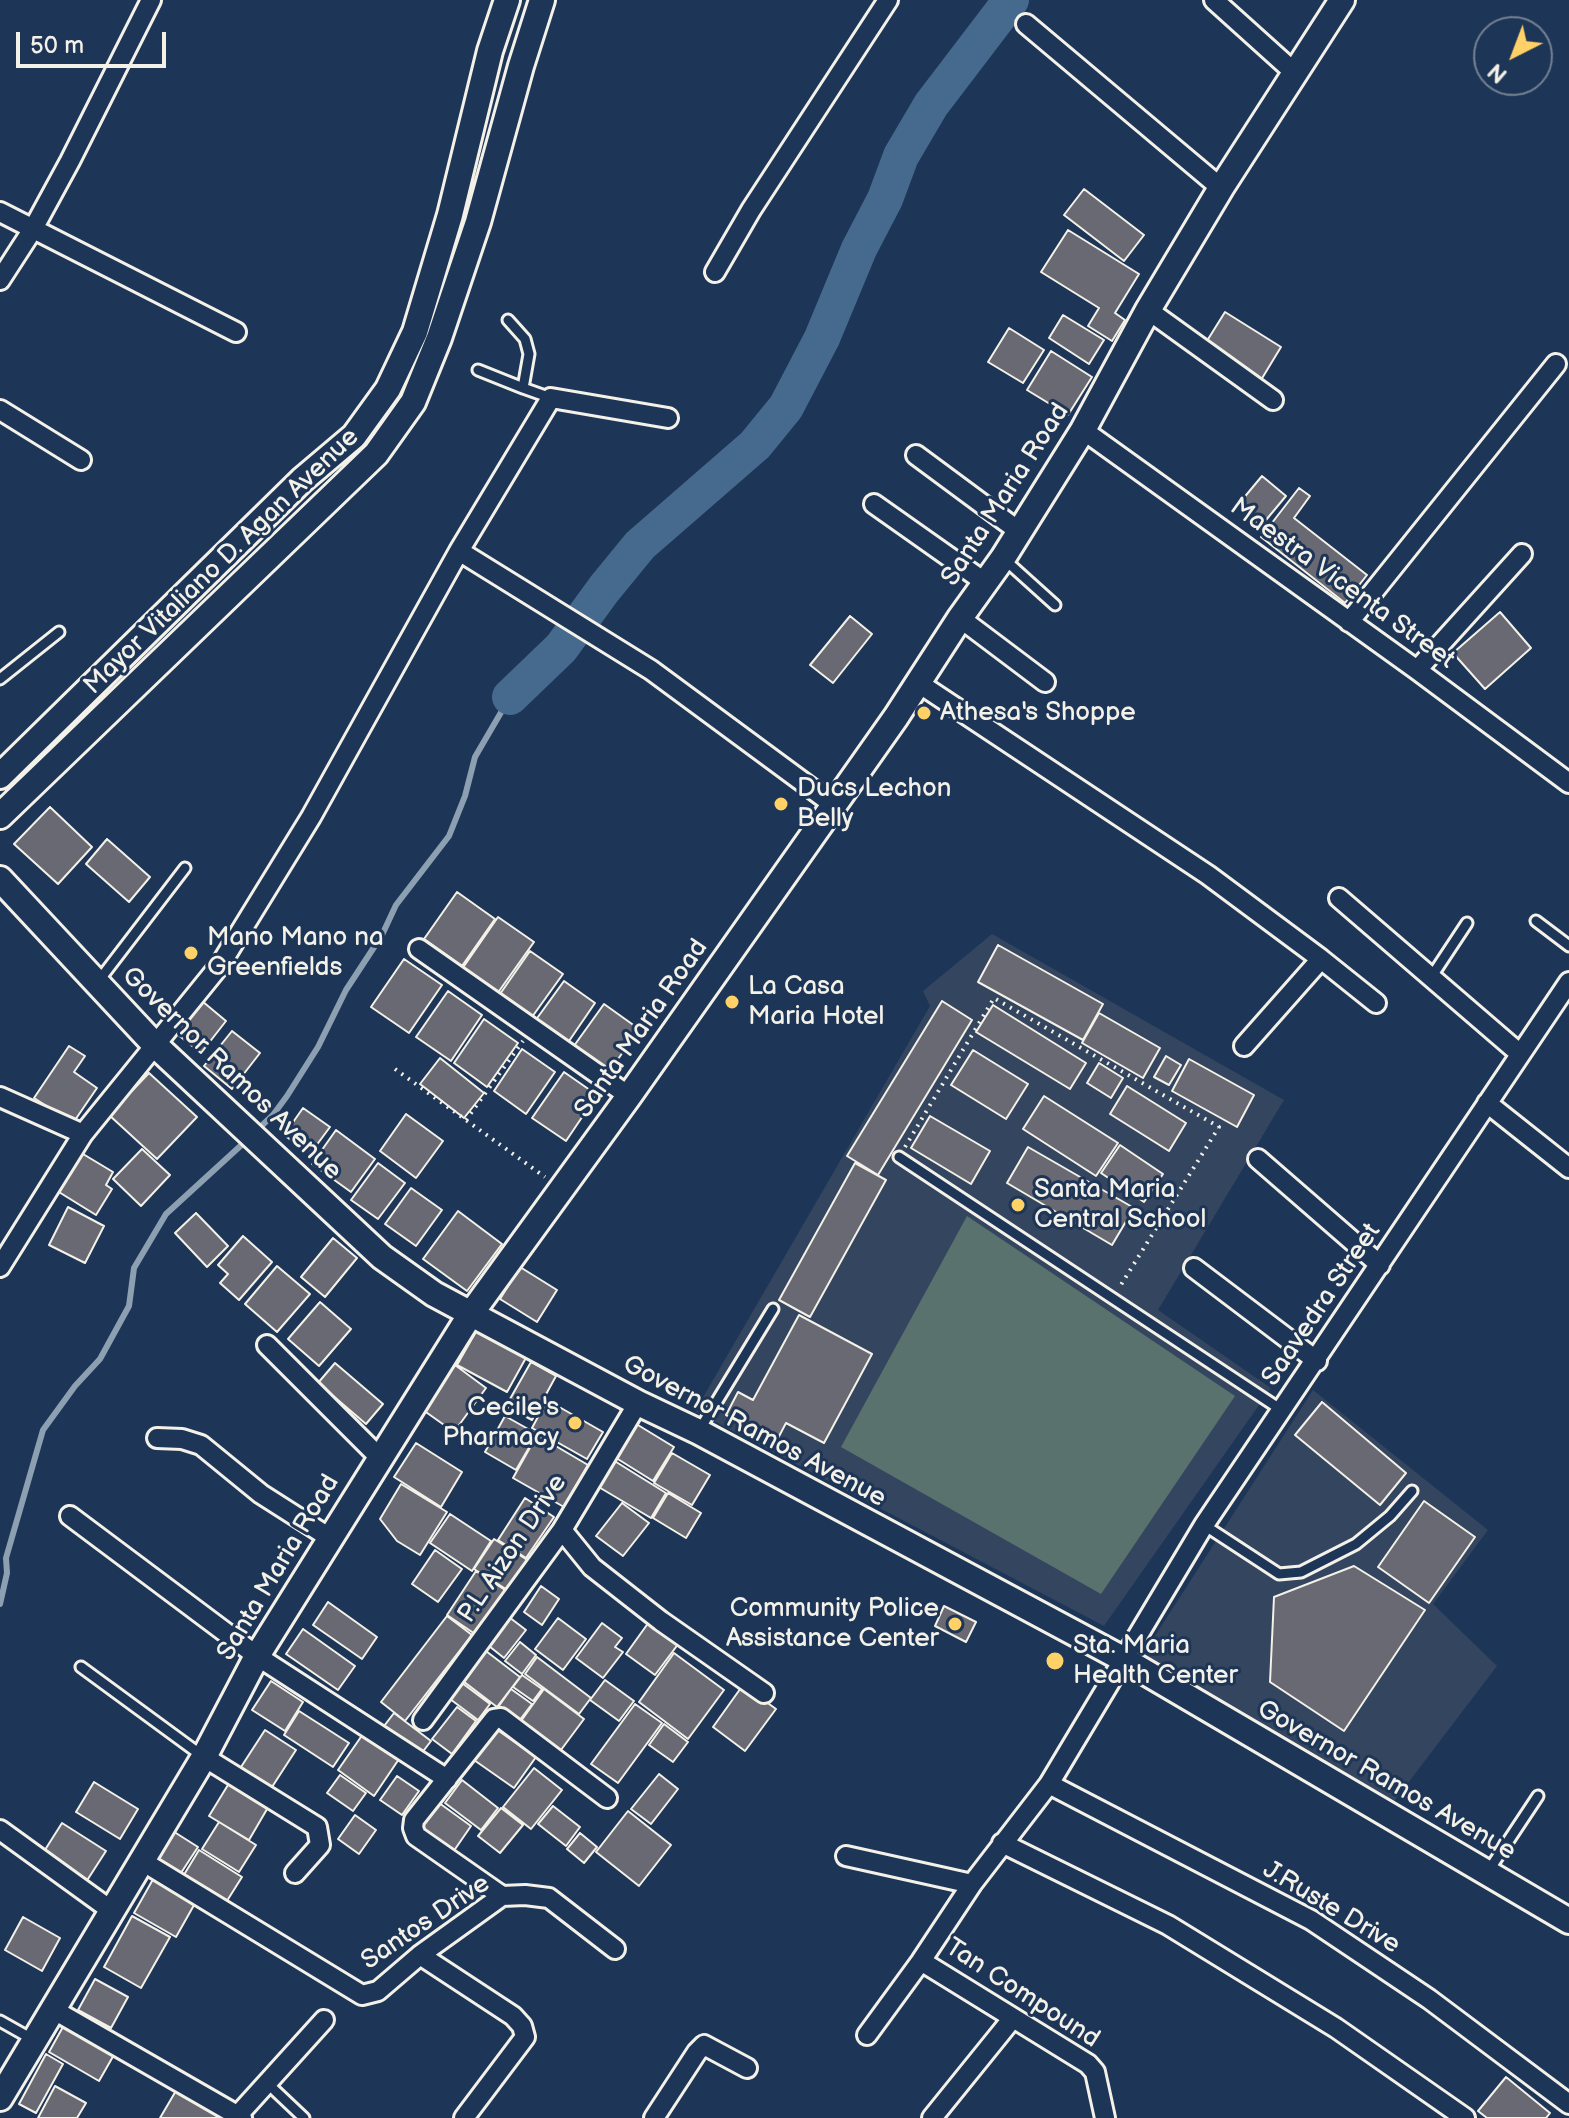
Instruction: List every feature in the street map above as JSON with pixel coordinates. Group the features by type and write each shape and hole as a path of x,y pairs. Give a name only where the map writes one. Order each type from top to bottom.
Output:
{"main road":[{"name":"Mayor Vitaliano D. Agan Avenue","path":"0,776 302,480 354,436 388,389 415,332 450,215 490,51 507,0"},
{"name":"Mayor Vitaliano D. Agan Avenue","path":"0,816 376,454 413,402 439,338 478,222 542,0"},
{"name":"Santa Maria Road","path":"0,2098 204,1757 257,1656 379,1457 470,1315 563,1190 896,717 1003,558 1083,430 1148,310 1221,188 1342,0"},
{"path":"471,129 502,135"},
{"path":"354,436 376,454"},
{"name":"Governor Ramos Avenue","path":"0,879 155,1045 382,1257 434,1294 1123,1659 1569,1921"}],"street":[{"path":"0,280 33,229 151,0"},
{"path":"715,272 751,210 888,0"},
{"path":"1214,0 1295,73"},
{"path":"1026,24 1221,188"},
{"path":"0,212 236,332"},
{"path":"1148,310 1273,400"},
{"path":"1349,622 1556,364"},
{"path":"0,1267 83,1134 220,965 318,805 459,551 551,398 668,418"},
{"path":"0,410 81,460"},
{"name":"Maestra Vicenta Street","path":"1083,430 1569,783"},
{"path":"916,455 1020,532"},
{"path":"874,504 986,583"},
{"path":"459,551 651,670 834,805"},
{"path":"1417,670 1522,554"},
{"path":"960,618 1045,682"},
{"path":"917,682 1208,875 1376,1003"},
{"path":"1339,898 1519,1053"},
{"path":"419,949 629,1096"},
{"path":"1244,1046 1321,959"},
{"name":"Saavedra Street","path":"867,2035 972,1884 1049,1784 1204,1525 1569,982"},
{"path":"0,1097 83,1134"},
{"path":"1487,1103 1569,1168"},
{"path":"1258,1159 1380,1265"},
{"path":"1194,1268 1317,1361"},
{"path":"267,1345 379,1457"},
{"name":"P.L Aizon Drive","path":"423,1720 562,1530 638,1403"},
{"path":"157,1438 182,1439 201,1445 261,1494 330,1538"},
{"path":"70,1516 257,1656 447,1779"},
{"path":"562,1530 592,1567 661,1621 764,1693"},
{"path":"502,1896 416,1836 413,1828 414,1820 497,1717 607,1798"},
{"path":"204,1757 317,1827 320,1845 295,1873"},
{"name":"J.Ruste Drive","path":"1049,1784 1311,1920 1429,1999 1524,2067 1569,2104"},
{"path":"0,1830 112,1911"},
{"path":"1002,1843 1168,1925 1336,2028 1465,2118"},
{"path":"846,1856 972,1884"},
{"name":"Santos Drive","path":"142,1861 362,1995 378,1991 420,1955 502,1896 549,1898 615,1949"},
{"path":"420,1955 513,2016 522,2026 525,2037 464,2118"},
{"name":"Tan Compound","path":"921,1961 1088,2064 1095,2072 1105,2118"},
{"path":"54,2010 240,2117 324,2020"},
{"path":"932,2118 1012,2019"},
{"path":"654,2118 704,2045 747,2068"}],"lane":[{"path":"508,320 525,339 529,354 523,388"},
{"path":"478,370 551,398"},
{"path":"1003,558 1055,605"},
{"path":"0,679 59,632"},
{"path":"97,983 185,868"},
{"path":"1536,921 1569,946"},
{"path":"1430,979 1467,923"},
{"path":"899,1157 1283,1411"},
{"path":"699,1432 773,1309"},
{"path":"1204,1525 1279,1574 1301,1572 1356,1544 1390,1516 1412,1491"},
{"path":"81,1667 204,1757"},
{"path":"1487,1873 1538,1796"},
{"path":"0,2021 35,2042"},
{"path":"267,2083 304,2118"}],"path":[{"path":"899,1157 994,998 1219,1127 1114,1297"},
{"path":"466,1120 532,1030"},
{"path":"395,1069 563,1190"}],"shaded area":[{"name":"Santa Maria Central School","path":"992,934 1284,1100 1158,1310 1271,1388 1104,1626 695,1411 930,1006 923,991"},
{"path":"1313,1390 1488,1530 1433,1604 1497,1666 1392,1804 1142,1656"}],"green space":[{"path":"967,1216 1235,1396 1101,1594 841,1447"}],"building":[{"path":"1084,189 1144,235 1124,261 1064,215"},
{"path":"1068,230 1139,274 1115,313 1125,320 1112,341 1088,326 1099,308 1041,272"},
{"path":"1225,312 1281,347 1261,380 1205,344"},
{"path":"1063,315 1104,340 1089,364 1049,338"},
{"path":"1009,328 1044,350 1023,383 988,362"},
{"path":"1051,351 1092,377 1068,415 1027,390"},
{"path":"1262,476 1286,496 1261,526 1237,506"},
{"path":"1299,488 1310,496 1294,518 1367,575 1345,603 1261,537"},
{"path":"1500,612 1531,648 1485,689 1453,653"},
{"path":"850,616 872,634 833,683 810,665"},
{"path":"50,807 92,847 58,884 14,844"},
{"path":"107,839 150,877 129,902 86,864"},
{"path":"457,892 495,919 462,966 424,939"},
{"path":"498,917 534,942 497,994 462,969"},
{"path":"998,945 1103,1004 1083,1040 978,982"},
{"path":"530,951 563,974 532,1017 500,994"},
{"path":"404,959 442,985 409,1033 371,1007"},
{"path":"564,981 595,1003 567,1044 535,1021"},
{"path":"448,991 482,1015 451,1061 416,1037"},
{"path":"202,1001 226,1021 201,1053 177,1034"},
{"path":"942,1001 972,1020 878,1175 847,1156"},
{"path":"604,1004 639,1029 607,1075 571,1050"},
{"path":"993,1005 1086,1063 1070,1089 976,1032"},
{"path":"1099,1013 1160,1048 1143,1078 1082,1043"},
{"path":"484,1019 518,1043 487,1087 454,1063"},
{"path":"232,1031 260,1053 232,1089 204,1066"},
{"path":"69,1046 85,1056 74,1072 97,1088 73,1123 34,1098"},
{"path":"522,1049 555,1072 526,1114 494,1091"},
{"path":"973,1050 1028,1084 1006,1119 951,1085"},
{"path":"1166,1056 1181,1065 1169,1085 1154,1077"},
{"path":"440,1058 484,1093 464,1118 420,1084"},
{"path":"1189,1059 1254,1095 1237,1127 1172,1091"},
{"path":"1099,1063 1123,1078 1111,1098 1087,1083"},
{"path":"564,1072 597,1095 566,1141 532,1118"},
{"path":"149,1073 197,1117 157,1159 109,1115"},
{"path":"1127,1086 1186,1123 1169,1151 1110,1114"},
{"path":"1044,1096 1118,1143 1096,1176 1023,1129"},
{"path":"303,1108 330,1127 310,1154 284,1135"},
{"path":"406,1114 443,1141 416,1178 380,1151"},
{"path":"930,1116 990,1151 971,1184 911,1148"},
{"path":"336,1130 375,1159 351,1192 312,1164"},
{"path":"1120,1145 1163,1174 1144,1202 1101,1173"},
{"path":"1028,1147 1134,1208 1112,1245 1007,1183"},
{"path":"142,1149 170,1175 141,1206 113,1179"},
{"path":"78,1151 113,1172 106,1185 112,1189 96,1215 54,1189"},
{"path":"378,1163 405,1183 378,1219 351,1200"},
{"path":"855,1163 886,1180 810,1317 779,1300"},
{"path":"411,1188 442,1210 416,1246 385,1224"},
{"path":"68,1207 104,1226 85,1263 49,1245"},
{"path":"458,1211 502,1244 467,1291 423,1259"},
{"path":"196,1213 228,1246 207,1267 175,1233"},
{"path":"243,1236 272,1262 239,1300 220,1283 228,1274 218,1265"},
{"path":"333,1238 357,1258 325,1297 301,1277"},
{"path":"277,1266 310,1294 277,1332 245,1304"},
{"path":"520,1267 557,1290 537,1322 500,1299"},
{"path":"320,1302 351,1329 319,1366 288,1339"},
{"path":"799,1315 872,1354 824,1443 786,1423 776,1442 726,1415 738,1392 753,1400"},
{"path":"478,1328 527,1356 507,1392 457,1365"},
{"path":"531,1362 556,1376 532,1420 506,1406"},
{"path":"335,1363 383,1404 366,1424 318,1383"},
{"path":"455,1365 486,1388 454,1432 423,1410"},
{"path":"547,1400 603,1432 587,1459 532,1428"},
{"path":"1322,1402 1406,1473 1380,1505 1295,1435"},
{"path":"505,1416 537,1434 516,1470 485,1452"},
{"path":"633,1422 674,1447 653,1481 613,1456"},
{"path":"537,1435 588,1465 564,1507 513,1478"},
{"path":"416,1443 462,1472 441,1507 394,1477"},
{"path":"672,1453 710,1475 692,1505 654,1483"},
{"path":"613,1460 666,1493 651,1518 597,1486"},
{"path":"401,1484 447,1512 420,1555 397,1541 380,1519"},
{"path":"668,1493 701,1513 686,1538 653,1518"},
{"path":"525,1498 554,1517 526,1558 498,1540"},
{"path":"1424,1501 1475,1537 1429,1603 1378,1567"},
{"path":"622,1503 649,1523 623,1556 596,1536"},
{"path":"450,1514 491,1541 472,1571 430,1543"},
{"path":"494,1539 529,1561 509,1591 474,1569"},
{"path":"435,1550 462,1569 438,1602 412,1584"},
{"path":"1354,1566 1425,1610 1344,1731 1270,1682 1274,1597"},
{"path":"476,1571 505,1590 475,1634 447,1615"},
{"path":"541,1586 559,1599 542,1625 524,1612"},
{"path":"328,1602 377,1637 362,1659 313,1625"},
{"name":"Community Police Assistance Center","path":"944,1606 976,1622 966,1642 935,1626"},
{"path":"505,1614 526,1630 504,1658 484,1642"},
{"path":"447,1616 472,1635 405,1721 381,1702"},
{"path":"558,1618 586,1639 563,1670 535,1649"},
{"path":"649,1622 679,1643 655,1675 626,1654"},
{"path":"602,1623 622,1638 615,1647 623,1652 603,1678 576,1658"},
{"path":"303,1629 355,1666 338,1690 286,1654"},
{"path":"520,1642 536,1655 522,1674 505,1661"},
{"path":"482,1648 520,1677 497,1707 459,1678"},
{"path":"674,1653 724,1690 688,1739 639,1702"},
{"path":"537,1657 591,1698 579,1714 525,1674"},
{"path":"522,1675 542,1689 533,1701 513,1687"},
{"path":"605,1680 634,1701 619,1721 590,1700"},
{"path":"271,1681 303,1702 285,1731 252,1710"},
{"path":"462,1683 490,1704 478,1720 450,1699"},
{"path":"743,1685 776,1709 745,1751 713,1727"},
{"path":"511,1689 532,1704 516,1725 496,1710"},
{"path":"544,1689 584,1719 555,1758 516,1728"},
{"path":"635,1704 662,1723 618,1783 591,1764"},
{"path":"457,1707 476,1721 452,1754 432,1739"},
{"path":"299,1711 349,1743 333,1767 284,1735"},
{"path":"394,1713 431,1741 418,1758 381,1730"},
{"path":"664,1724 688,1742 673,1762 649,1745"},
{"path":"496,1729 536,1757 514,1788 474,1760"},
{"path":"265,1730 296,1750 272,1787 241,1767"},
{"path":"363,1734 399,1759 374,1796 338,1770"},
{"path":"534,1768 562,1790 531,1829 503,1807"},
{"path":"659,1774 678,1789 651,1824 631,1809"},
{"path":"340,1775 366,1793 353,1811 327,1793"},
{"path":"397,1776 419,1791 402,1815 380,1800"},
{"path":"231,1780 270,1804 249,1840 209,1816"},
{"path":"462,1780 498,1808 481,1830 445,1803"},
{"path":"94,1782 138,1809 120,1839 76,1812"},
{"path":"435,1800 471,1826 451,1855 415,1829"},
{"path":"553,1806 580,1827 566,1846 538,1824"},
{"path":"501,1808 523,1825 500,1853 478,1836"},
{"path":"628,1811 671,1845 639,1886 596,1852"},
{"path":"355,1815 376,1830 359,1854 338,1839"},
{"path":"219,1822 256,1845 239,1872 202,1849"},
{"path":"62,1823 106,1851 86,1882 43,1853"},
{"path":"168,1828 198,1847 179,1876 150,1857"},
{"path":"580,1833 597,1847 584,1863 567,1849"},
{"path":"199,1850 242,1877 225,1904 182,1878"},
{"path":"156,1874 198,1898 176,1937 134,1913"},
{"path":"132,1916 170,1937 141,1988 104,1967"},
{"path":"23,1917 60,1938 42,1971 5,1950"},
{"path":"95,1979 128,1997 111,2028 78,2010"},
{"path":"64,2025 115,2053 99,2081 49,2052"},
{"path":"46,2054 63,2064 36,2113 19,2104"},
{"path":"1506,2077 1550,2113 1546,2118 1487,2118 1478,2111"},
{"path":"55,2086 86,2103 77,2118 38,2118"},
{"path":"177,2089 228,2118 160,2118"}],"waterway":[{"path":"510,697 561,648 640,545 755,445 786,407 822,338 859,249 885,199 901,156 931,105 1011,0"},
{"path":"256,1131 287,1096 318,1047 346,990 382,935 396,905 449,836 465,796 475,757 510,697"},
{"path":"0,1604 7,1573 6,1558 43,1430 75,1386 100,1359 129,1306 134,1268 166,1214 248,1139"}],"place":[{"name":"Athesa's Shoppe","path":"924,713"},
{"name":"Ducs Lechon Belly","path":"781,804"},
{"name":"Mano Mano na Greenfields","path":"191,953"},
{"name":"La Casa Maria Hotel","path":"732,1002"},
{"name":"Santa Maria Central School","path":"1018,1205"},
{"name":"Cecile's Pharmacy","path":"575,1423"},
{"name":"Community Police Assistance Center","path":"955,1624"},
{"name":"Sta. Maria Health Center","path":"1055,1661"}]}
